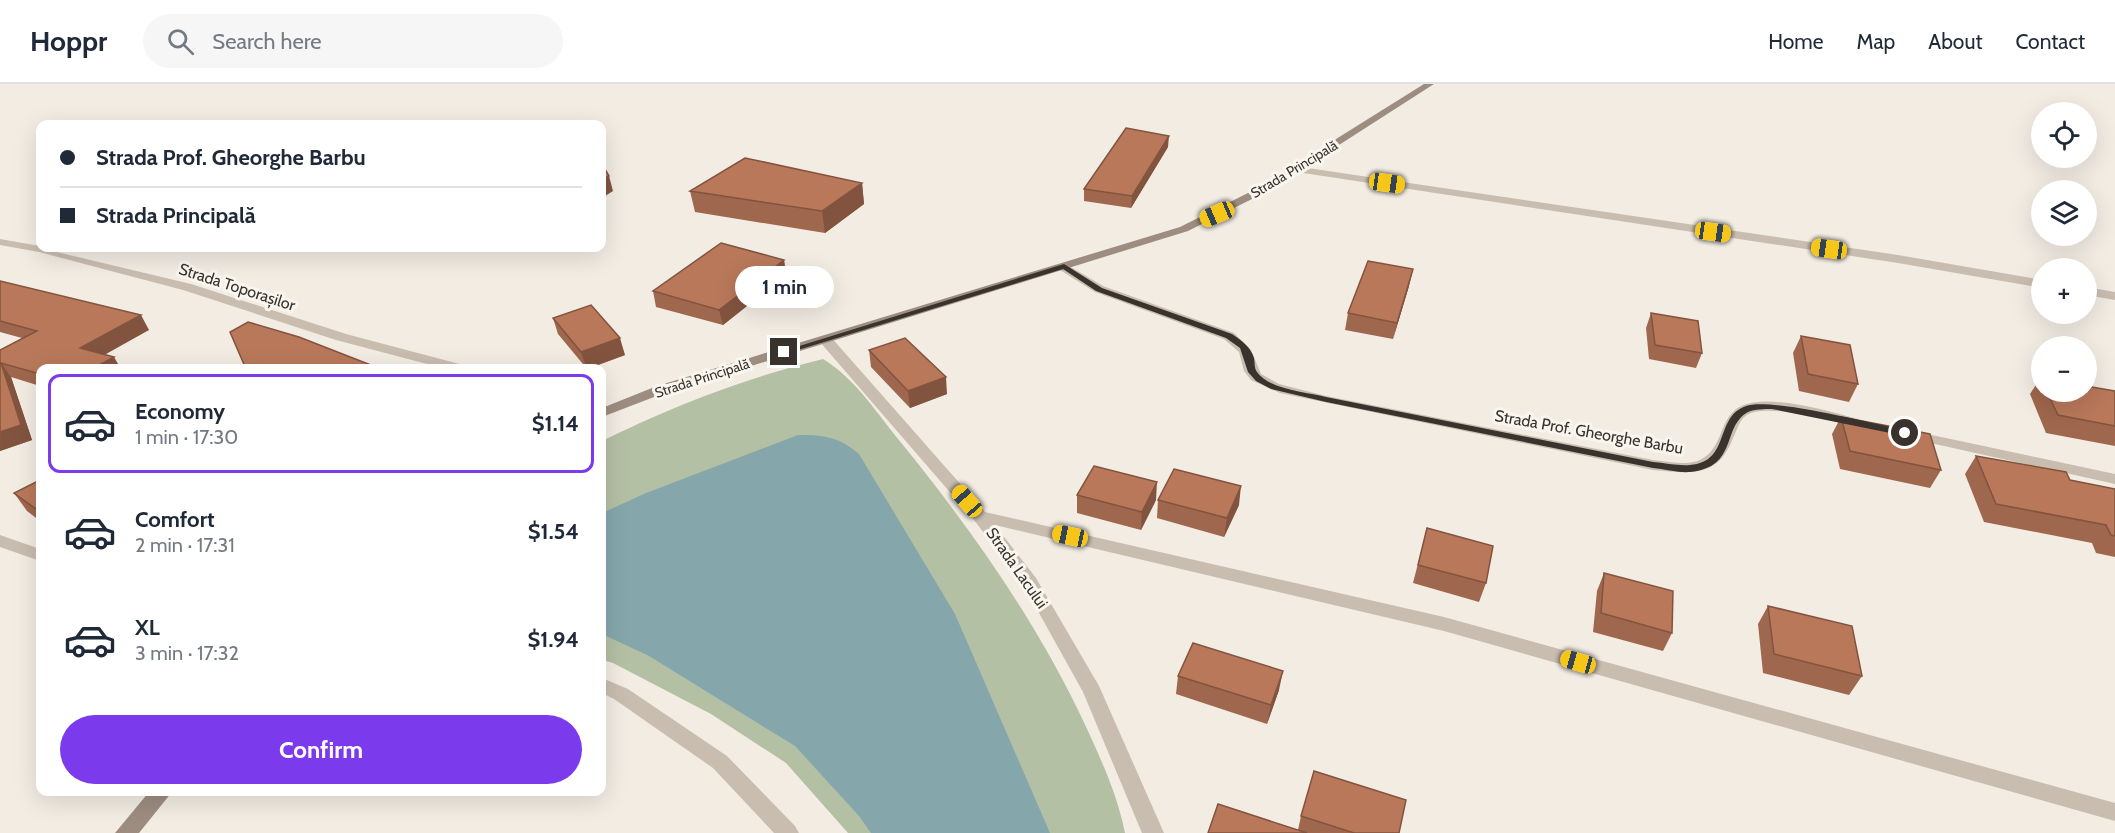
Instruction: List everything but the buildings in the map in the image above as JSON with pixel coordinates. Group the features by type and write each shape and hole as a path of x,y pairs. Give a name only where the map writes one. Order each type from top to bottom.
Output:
{"main road":[{"name":"Strada Principală","path":"606,411 662,390 1184,228 1217,214 1294,169 1430,84"},
{"path":"126,833 158,796"}],"street":[{"path":"1294,169 2031,282"},
{"name":"Strada Toporașilor","path":"0,242 36,248"},
{"name":"Strada Toporașilor","path":"52,252 187,287 341,337 443,364"},
{"name":"Strada Prof. Gheorghe Barbu","path":"1064,267 1099,289 1229,336 1244,346 1251,370 1259,379 1274,387 1326,400 1641,463 1690,468 1711,462 1722,452 1734,418 1748,408 1772,406 1870,426"},
{"path":"2097,293 2115,296"},
{"name":"Strada Lacului","path":"825,339 980,516 1030,582 1092,691 1153,833"},
{"path":"1893,431 2115,479"},
{"path":"980,516 1444,624 2115,812"},
{"path":"0,541 36,554"},
{"path":"606,687 621,694 720,762 788,833"}],"green space":[{"path":"823,359 846,377 866,398 981,547 1027,618 1069,693 1104,768 1125,833 848,833 786,763 711,714 606,661 606,439 710,394"}],"water":[{"path":"798,435 831,438 859,454 955,614 1050,833 871,833 859,816 795,746 649,656 606,636 606,511 646,493"}],"route":[{"path":"784,352 1064,267 1099,289 1229,336 1244,346 1251,370 1259,379 1274,387 1326,400 1653,465 1690,468 1711,462 1722,452 1734,418 1748,408 1772,406 1905,433"}]}
